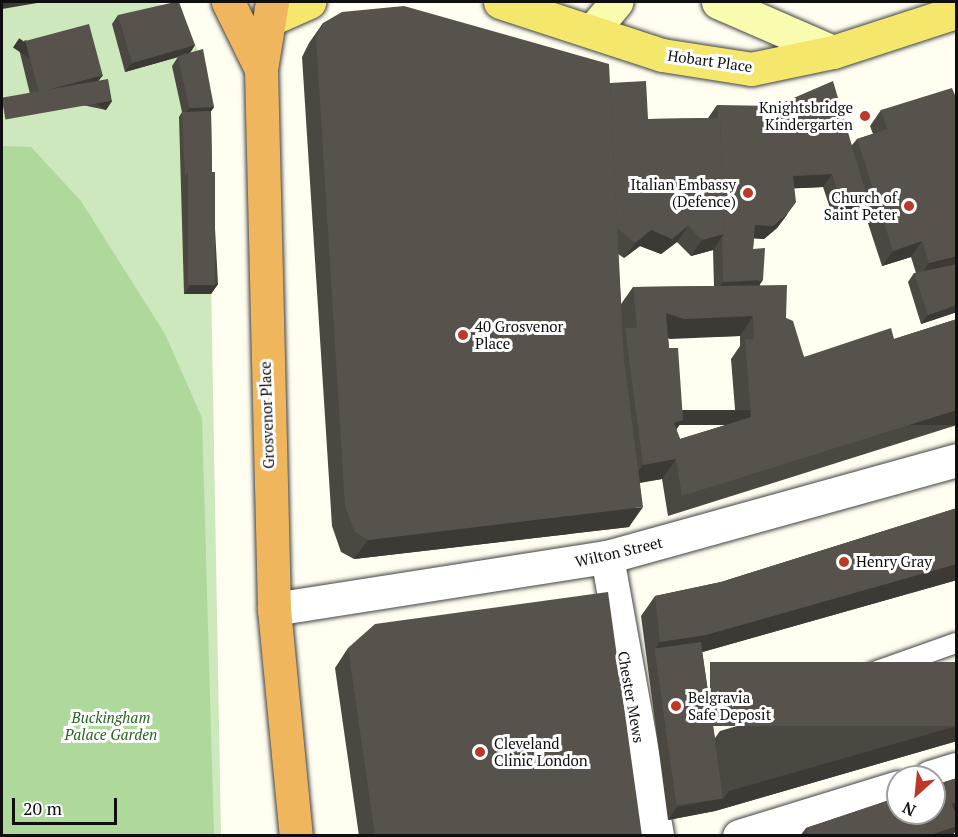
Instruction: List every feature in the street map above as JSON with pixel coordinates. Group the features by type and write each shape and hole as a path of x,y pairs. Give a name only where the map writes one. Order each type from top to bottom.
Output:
{"highway":[{"name":"Grosvenor Place","path":"228,2 261,69 274,609 296,836"},
{"path":"261,69 271,10"}],"main road":[{"path":"271,10 309,2"},
{"name":"Hobart Place","path":"500,2 592,30 662,55 751,69 833,52 957,12"},
{"path":"592,30 616,2"},
{"path":"718,2 833,52"}],"street":[{"name":"Wilton Street","path":"274,609 607,557 957,460"},
{"name":"Chester Mews","path":"607,557 657,836"},
{"path":"739,836 886,791"}],"lane":[{"path":"874,672 957,643"}],"green space":[{"name":"Buckingham Palace Garden","path":"2,2 150,2 168,6 187,25 202,60 208,116 221,835 2,836"},
{"name":"Buckingham Palace Garden","path":"2,146 31,147 81,201 165,334 202,418 214,835 2,835"}],"building":[{"path":"179,2 195,45 132,63 118,15"},
{"name":"40 Grosvenor Place","path":"404,6 609,64 624,360 643,507 368,540 355,532 345,507 316,37 323,23 342,12"},
{"path":"89,24 103,75 39,92 25,41"},
{"path":"203,49 214,107 189,108 178,56"},
{"path":"108,79 112,101 5,119 2,98"},
{"path":"646,81 648,119 720,118 724,234 702,240 688,226 672,239 651,230 635,243 617,228 610,83"},
{"name":"Italian Embassy (Defence)","path":"833,81 867,197 850,202 839,195 832,174 793,176 796,202 786,215 773,226 755,225 753,249 765,248 763,280 723,282 722,238 724,234 720,118 718,118 717,105 775,106"},
{"name":"Church of Saint Peter","path":"952,88 957,100 957,256 929,263 922,241 893,251 857,139 887,129 881,110"},
{"path":"211,111 212,172 188,172 185,176 182,112"},
{"path":"188,172 215,172 215,285 188,285"},
{"path":"957,264 957,305 928,315 914,273"},
{"path":"787,285 786,318 793,321 804,357 891,328 894,339 957,319 957,410 682,496 676,459 643,465 625,328 637,328 633,287","holes":["666,313 684,319 753,316 754,340 745,339 751,417 680,439 674,423 683,420 678,348 669,348"]},
{"path":"957,508 957,564 706,635 660,642 655,596 721,582"},
{"name":"Cleveland Clinic London","path":"608,592 642,836 375,836 348,648 375,624"},
{"name":"Belgravia Safe Deposit","path":"701,642 723,798 676,805 654,649"},
{"path":"710,662 956,662 956,726 710,726"},
{"path":"957,778 957,802 952,804 957,817 957,826 927,836 808,836 806,828 886,801 886,825 946,825 946,781"}],"place":[{"name":"Knightsbridge Kindergarten","path":"865,116"},
{"name":"Italian Embassy (Defence)","path":"748,193"},
{"name":"Church of Saint Peter","path":"909,206"},
{"name":"40 Grosvenor Place","path":"463,335"},
{"name":"Henry Gray","path":"844,562"},
{"name":"Belgravia Safe Deposit","path":"676,706"},
{"name":"Cleveland Clinic London","path":"480,752"}]}
